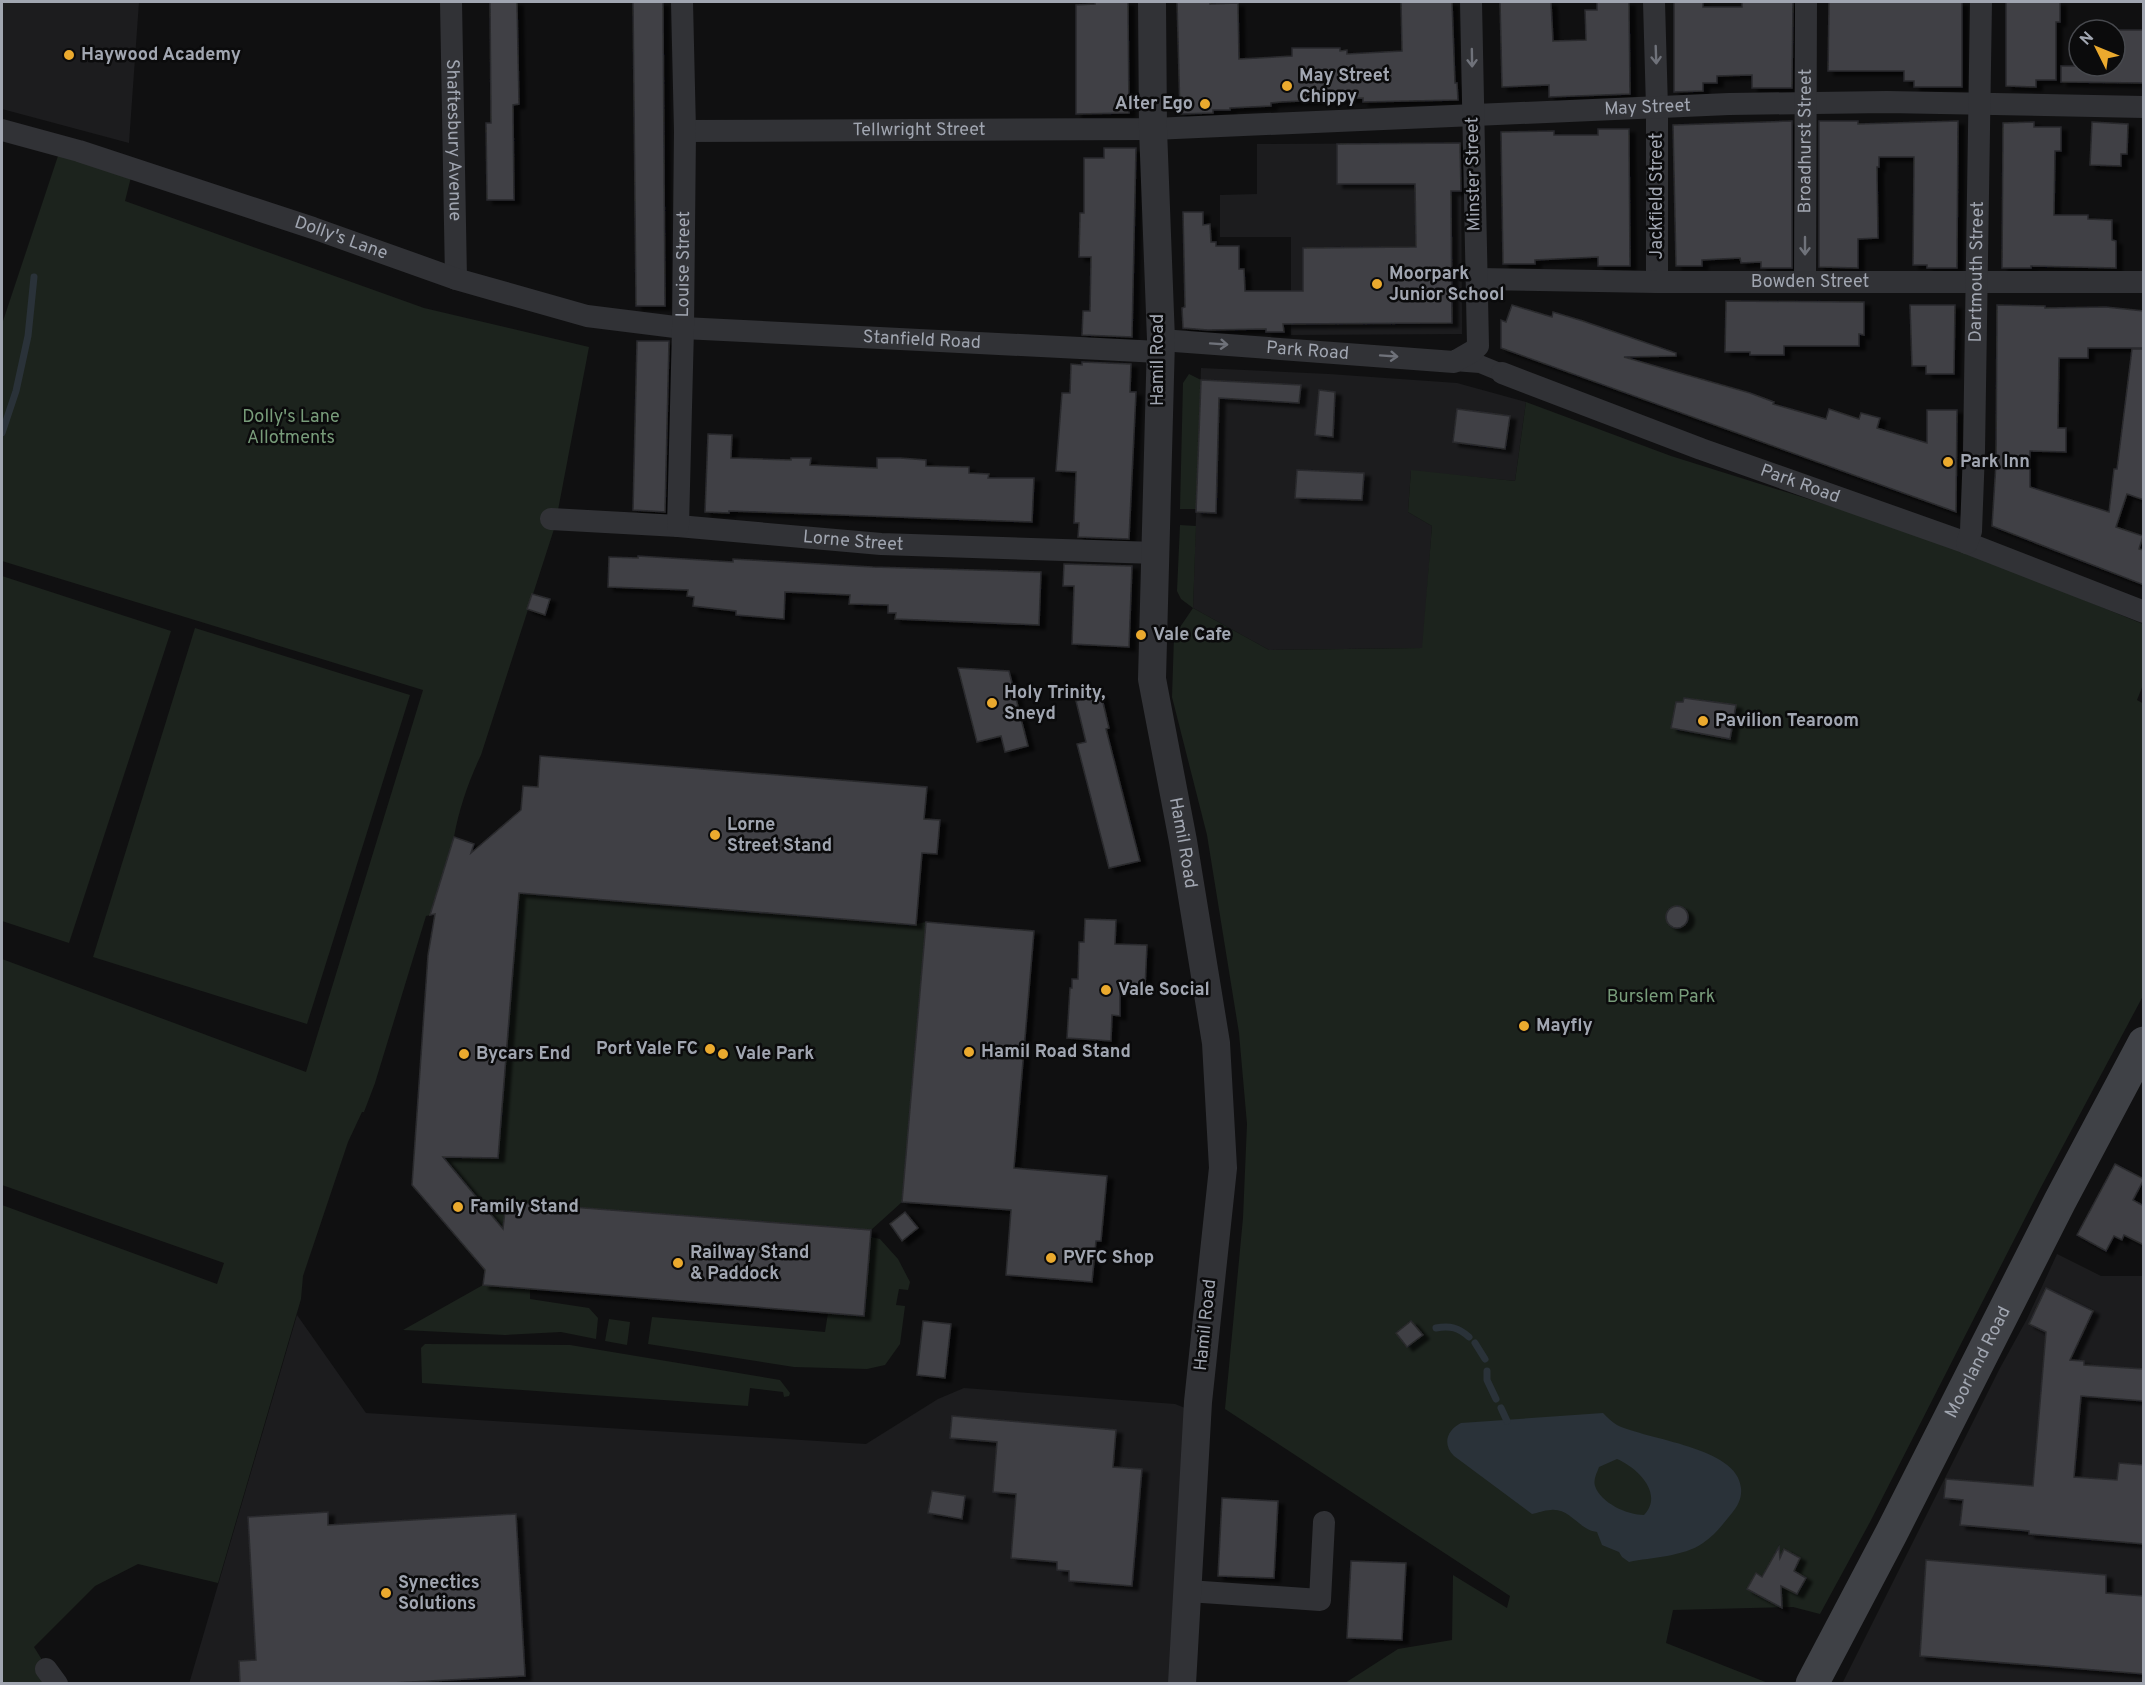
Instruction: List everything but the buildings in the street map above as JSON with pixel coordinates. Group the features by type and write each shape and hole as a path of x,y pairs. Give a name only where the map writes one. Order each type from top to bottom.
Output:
{"main road":[{"name":"Moorland Road","path":"1812,1683 1891,1534 2060,1201 2144,1043"}],"street":[{"name":"Shaftesbury Avenue","path":"452,2 456,279"},
{"name":"Louise Street","path":"678,526 683,328 682,2"},
{"name":"Hamil Road","path":"1152,2 1153,129 1160,346 1152,679 1183,841 1216,1043 1223,1168 1198,1402 1182,1683"},
{"name":"Minster Street","path":"1455,362 1478,346 1471,2"},
{"name":"Jackfield Street","path":"1654,2 1657,108 1657,282"},
{"name":"Broadhurst Street","path":"1805,281 1806,2"},
{"name":"Dartmouth Street","path":"1967,543 1971,531 1974,451 1981,2"},
{"name":"May Street","path":"1153,129 1729,104 1887,102 2144,106"},
{"name":"Tellwright Street","path":"684,131 1153,129"},
{"name":"Dolly's Lane","path":"2,130 111,162 313,228 456,279 588,316 683,328"},
{"name":"Bowden Street","path":"1477,279 1657,282 2144,282"},
{"name":"Stanfield Road","path":"683,328 1062,349 1160,346"},
{"name":"Park Road","path":"1160,346 1480,364 1692,446 1967,543 2144,612"},
{"name":"Lorne Street","path":"551,519 678,526 881,544 1156,553"},
{"path":"1188,1591 1320,1600 1324,1522"}],"shaded area":[{"name":"Haywood Academy","path":"2,2 139,2 129,143 2,109"},
{"name":"Moorpark Junior School","path":"1461,143 1462,334 1291,335 1291,237 1220,237 1220,195 1257,194 1257,144"},
{"path":"1201,368 1457,383 1526,402 1515,481 1411,471 1408,512 1432,526 1423,648 1269,650 1193,608"},
{"path":"2057,1254 2101,1276 2143,1276 2143,1683 1842,1684 2000,1368 2027,1319"},
{"path":"297,1315 366,1413 866,1444 938,1399 964,1388 1175,1404 1198,1413 1183,1683 189,1684"},
{"path":"1603,1413 1617,1425 1689,1447 1725,1463 1736,1474 1741,1488 1740,1498 1738,1505 1719,1529 1695,1548 1677,1554 1629,1562 1619,1552 1602,1545 1597,1532 1585,1527 1564,1512 1548,1510 1532,1514 1454,1456 1447,1442 1449,1433 1461,1423","holes":["1617,1459 1640,1475 1650,1490 1651,1499 1644,1515 1615,1507 1603,1498 1595,1486 1599,1467"]}],"green space":[{"name":"Dolly's Lane Allotments","path":"61,147 133,169 125,201 424,308 589,347 555,526 481,755 465,795 454,837 470,843 467,850 474,851 520,818 523,786 538,787 540,756 927,787 925,819 940,820 937,854 922,853 916,924 926,922 1034,931 1014,1168 1107,1176 1101,1241 1009,1234 1011,1210 902,1202 871,1230 871,1237 880,1239 898,1259 910,1282 908,1290 899,1289 896,1305 905,1306 900,1344 885,1365 867,1369 794,1367 648,1344 652,1317 825,1332 828,1313 530,1289 530,1299 589,1308 598,1318 596,1339 561,1332 505,1335 403,1330 483,1285 485,1270 412,1185 435,914 426,916 375,1083 364,1112 348,1142 303,1276 301,1299 218,1583 138,1564 95,1586 34,1647 57,1684 2,1683 2,1205 217,1284 224,1263 2,1185 2,959 306,1072 423,690 2,561 2,324"},
{"path":"1189,374 1201,380 1196,509 1180,509 1183,383"},
{"name":"Burslem Park","path":"1526,402 1671,456 1929,537 2143,624 2143,685 2137,700 2144,704 2143,996 2040,1189 1870,1522 1820,1614 1793,1607 1673,1610 1666,1643 1768,1683 1345,1683 1398,1649 1452,1640 1453,1575 1507,1608 1510,1596 1225,1409 1243,1218 1247,1124 1239,1033 1207,835 1172,697 1174,636 1193,608 1269,650 1422,648 1432,526 1408,512 1411,470 1515,481"},
{"path":"1180,525 1196,526 1193,608 1181,599 1177,591"},
{"path":"2,576 171,631 69,943 2,921"},
{"path":"195,628 410,695 307,1024 93,957"},
{"path":"609,1319 630,1322 627,1345 605,1341"},
{"path":"425,1344 570,1345 780,1380 790,1393 789,1396 784,1397 783,1392 750,1388 748,1406 422,1383 421,1348"}],"waterway":[{"path":"2,433 16,391 28,336 34,277"},
{"path":"1436,1328 1454,1328 1469,1337"},
{"path":"1475,1343 1485,1359"},
{"path":"1487,1371 1487,1380 1496,1399"},
{"path":"1501,1408 1507,1421"}],"place":[{"name":"Haywood Academy","path":"69,55"},
{"name":"May Street Chippy","path":"1287,86"},
{"name":"Alter Ego","path":"1205,104"},
{"name":"Moorpark Junior School","path":"1377,284"},
{"name":"Park Inn","path":"1948,462"},
{"name":"Vale Cafe","path":"1141,635"},
{"name":"Holy Trinity, Sneyd","path":"992,703"},
{"name":"Pavilion Tearoom","path":"1703,721"},
{"name":"Lorne Street Stand","path":"715,835"},
{"name":"Vale Social","path":"1106,990"},
{"name":"Mayfly","path":"1524,1026"},
{"name":"Port Vale FC","path":"710,1049"},
{"name":"Hamil Road Stand","path":"969,1052"},
{"name":"Bycars End","path":"464,1054"},
{"name":"Vale Park","path":"723,1054"},
{"name":"Family Stand","path":"458,1207"},
{"name":"PVFC Shop","path":"1051,1258"},
{"name":"Railway Stand & Paddock","path":"678,1263"},
{"name":"Synectics Solutions","path":"386,1593"}]}
